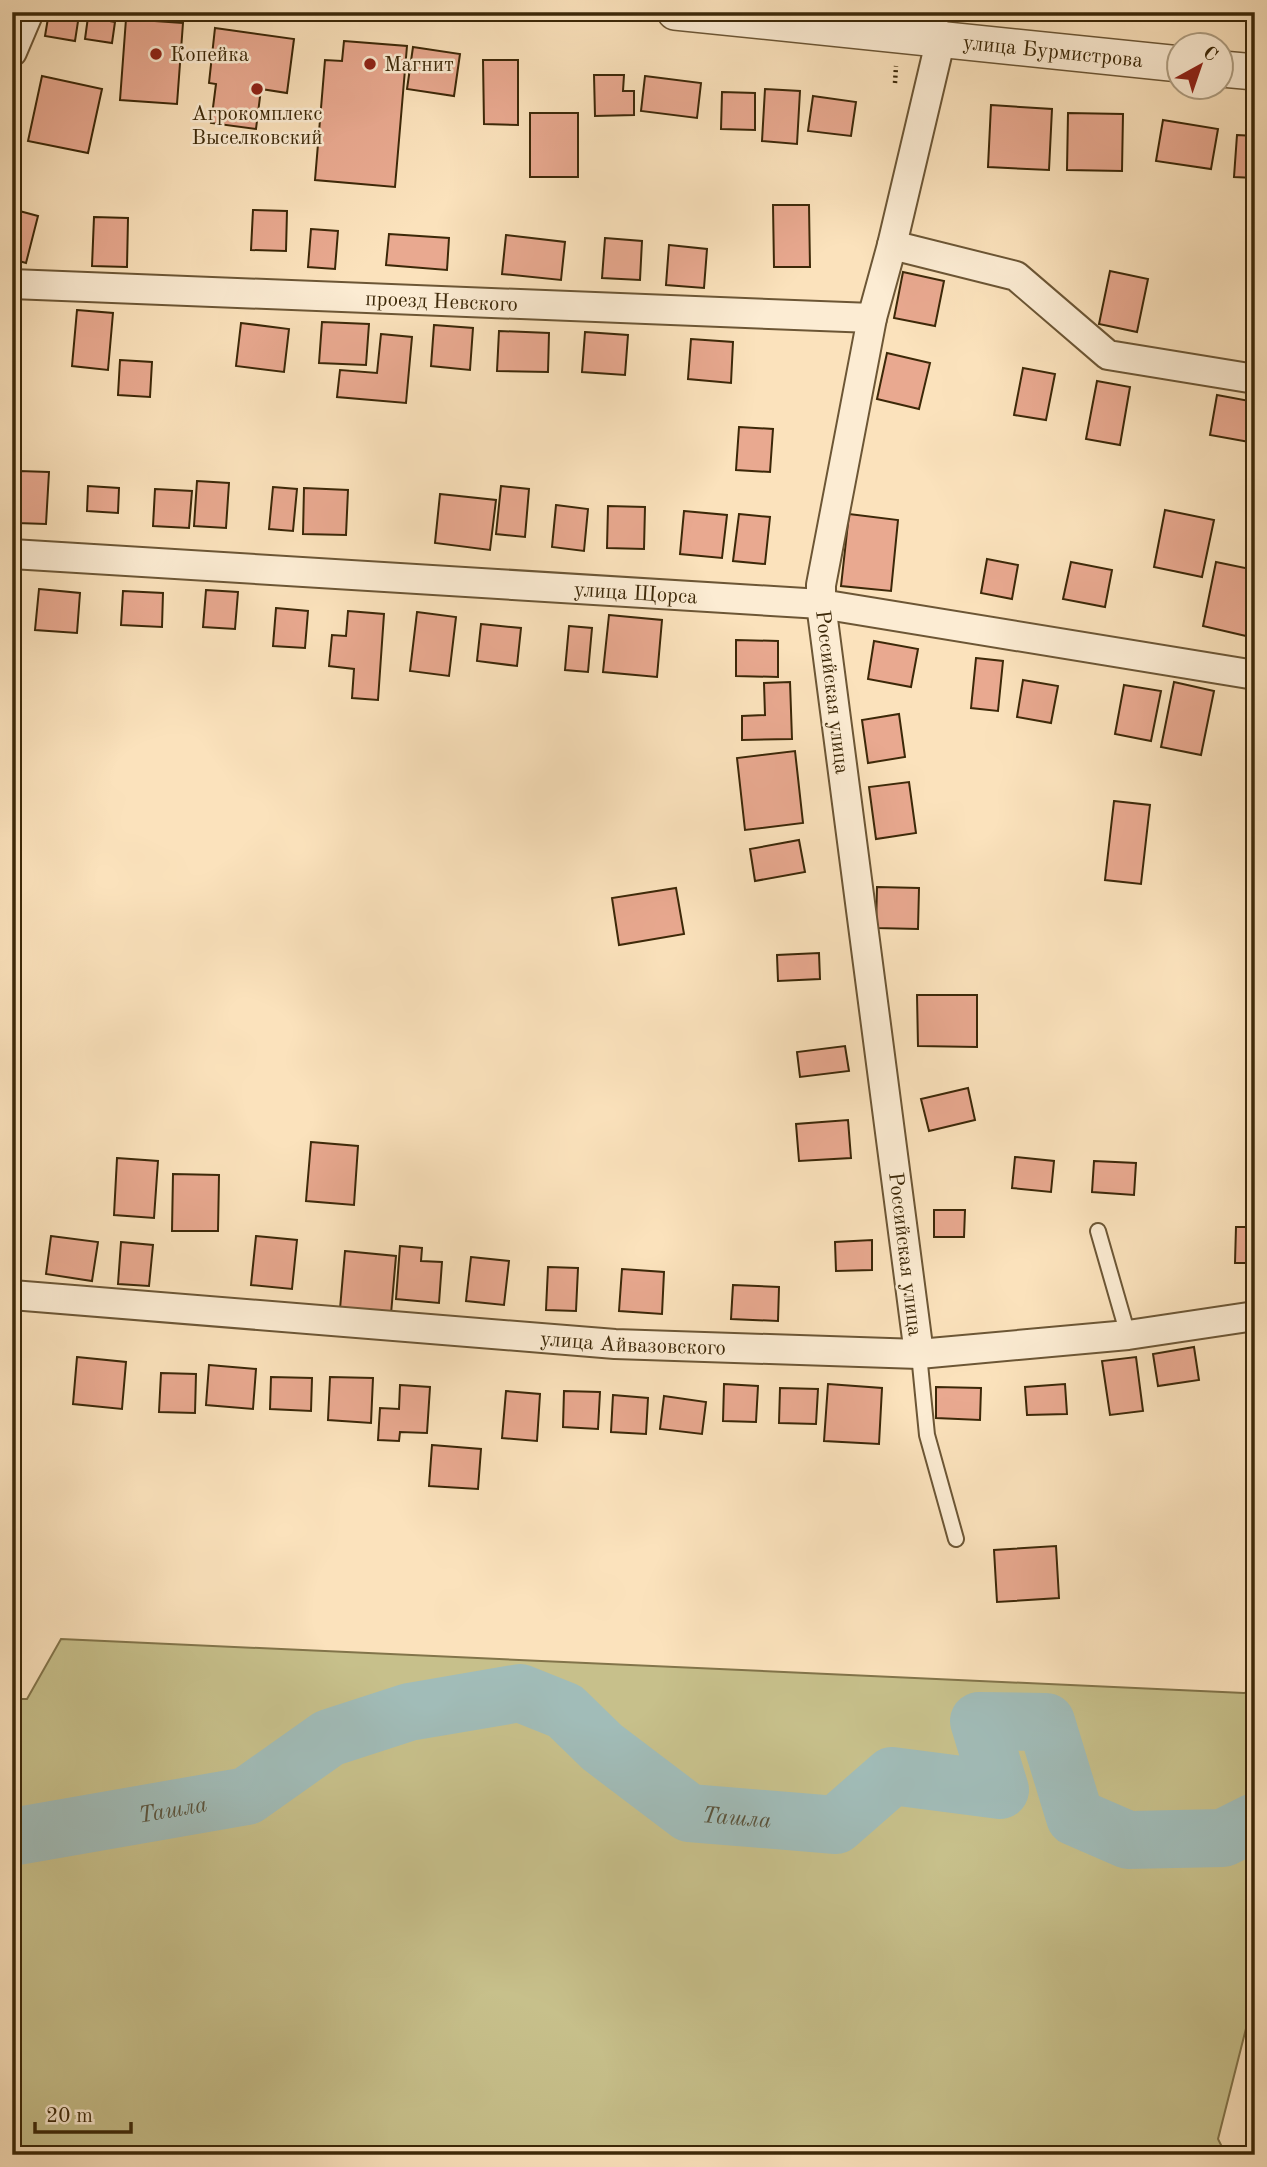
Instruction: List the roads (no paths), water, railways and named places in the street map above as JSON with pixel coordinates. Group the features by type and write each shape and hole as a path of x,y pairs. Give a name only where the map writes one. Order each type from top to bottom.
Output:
{"street":[{"path":"12,52 29,12"},
{"name":"улица Бурмистрова","path":"675,12 935,29 1166,62"},
{"name":"Российская улица","path":"919,1354 821,604 821,585 872,318 892,245 935,29"},
{"path":"1236,70 1255,72"},
{"path":"892,245 1016,276 1108,355 1255,379"},
{"name":"проезд Невского","path":"12,284 872,318"},
{"name":"улица Щорса","path":"12,554 821,604 1255,675"},
{"name":"улица Айвазовского","path":"12,1295 615,1344 919,1354 1128,1335 1255,1316"}],"lane":[{"path":"1098,1231 1128,1335"},
{"path":"919,1354 927,1435 956,1539"}],"waterway":[{"name":"Ташла","path":"12,1837 247,1796 329,1738 409,1712 520,1693 565,1711 602,1747 689,1813 836,1825 892,1776 1000,1790 979,1721 1046,1722 1075,1817 1128,1840 1223,1838 1255,1822"}],"place":[{"name":"Копейка","path":"156,54"},
{"name":"Магнит","path":"370,64"},
{"name":"Агрокомплекс Выселковский","path":"257,89"}]}
